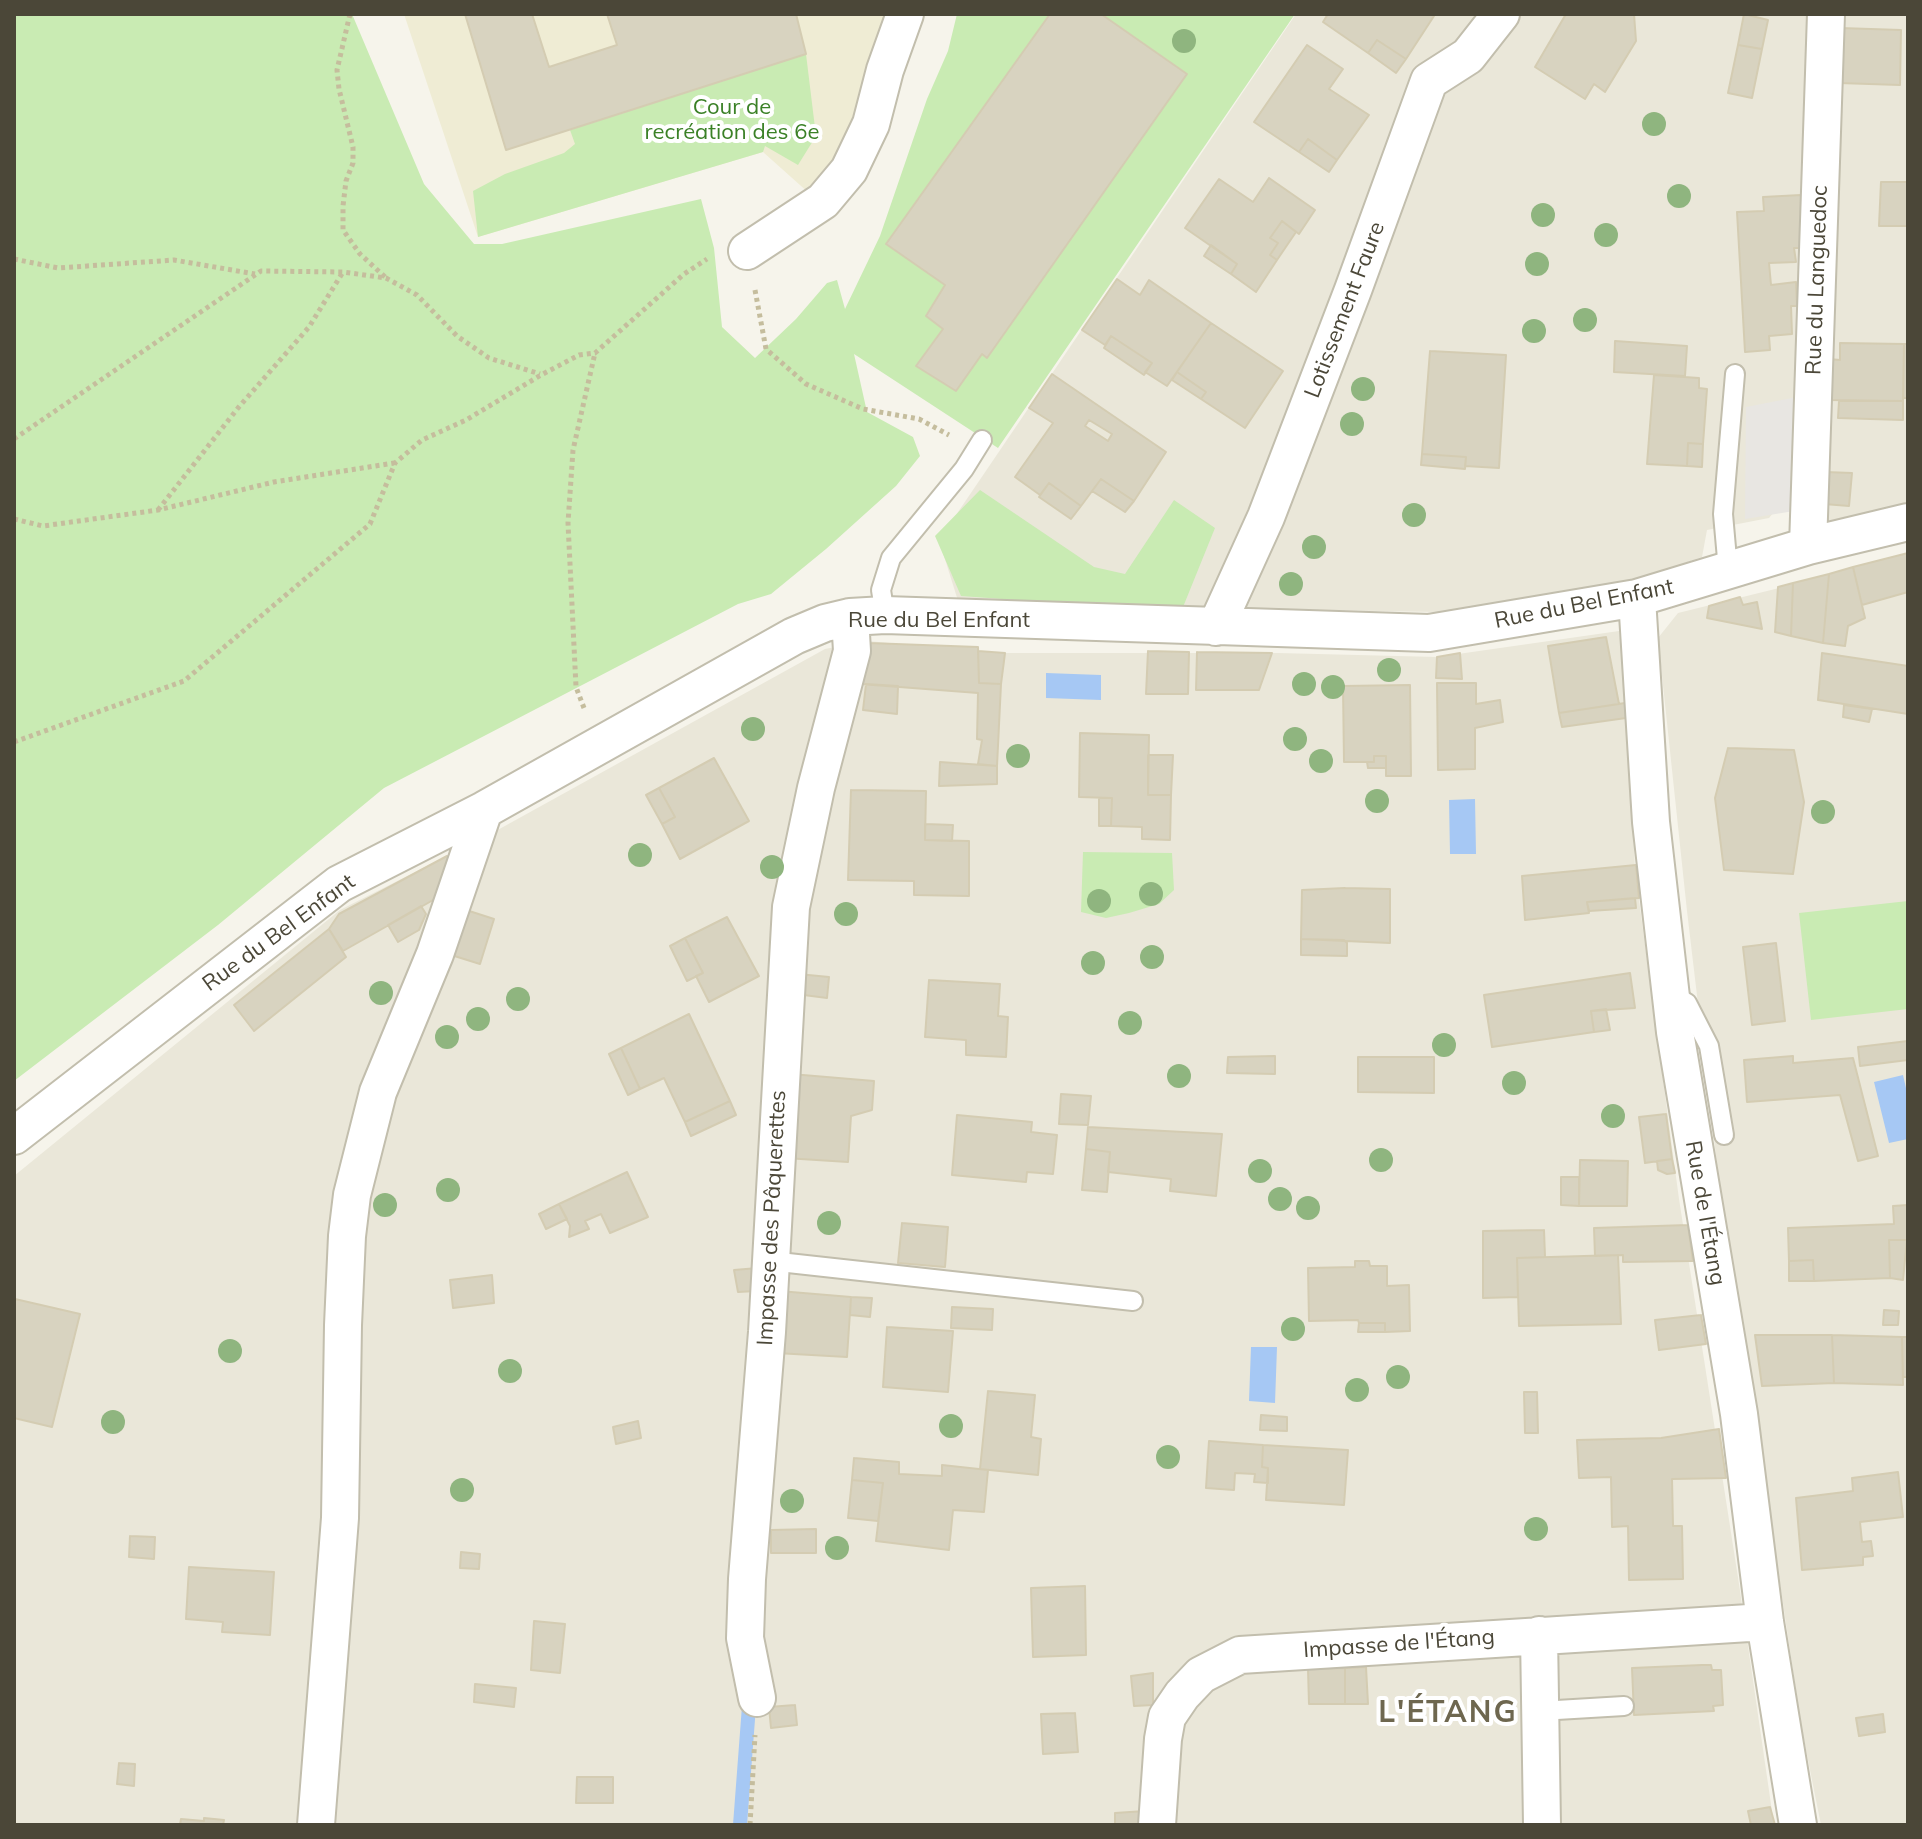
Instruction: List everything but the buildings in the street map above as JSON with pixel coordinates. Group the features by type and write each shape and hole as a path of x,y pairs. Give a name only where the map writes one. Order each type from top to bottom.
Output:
{"street":[{"path":"747,251 823,201 849,170 871,124 885,70 905,14"},
{"name":"Lotissement Faure","path":"1216,627 1266,517 1429,81 1468,56 1501,14"},
{"name":"Rue du Languedoc","path":"1808,546 1826,14"},
{"name":"Rue du Bel Enfant","path":"14,1136 339,884 484,810 794,636 825,623 867,616 1429,633 1637,598 1808,546 1908,522"},
{"name":"Rue de l'Étang","path":"1637,598 1651,822 1670,994 1739,1414 1765,1622 1798,1825"},
{"name":"Impasse des Pâquerettes","path":"757,1698 745,1638 747,1579 791,907 816,788 852,651 867,616"},
{"path":"316,1825 340,1518 343,1325 352,1195 378,1092 435,954 484,810"},
{"name":"Impasse de l'Étang","path":"1157,1825 1167,1717 1201,1675 1240,1655 1765,1622"},
{"path":"1539,1635 1542,1825"}],"lane":[{"path":"1728,570 1723,514 1735,374"},
{"path":"867,616 881,590 891,558 964,469 982,440"},
{"path":"1670,994 1687,1003 1709,1046 1724,1135"},
{"path":"770,1261 1133,1301"},
{"path":"1540,1711 1624,1706"}],"path":[{"path":"350,14 337,70 353,147 353,163 346,181 343,230 360,254 386,278 417,295 457,336 489,358 541,375"},
{"path":"14,742 184,681 370,524 395,463 422,440 466,420 579,355 595,353 684,274 721,250 747,251 766,349 806,384 863,409 919,419"},
{"path":"14,259 58,268 174,260 256,274"},
{"path":"14,439 261,271 343,272 386,278"},
{"path":"158,510 238,408 309,327 343,272"},
{"path":"595,353 573,450 568,523 576,687 598,746"},
{"path":"14,519 43,526 158,510 274,482 395,463"},
{"path":"750,1825 757,1698"}],"shaded area":[{"path":"404,14 888,14 842,158 810,194 763,152 478,237"},
{"path":"1296,14 1811,14 1793,489 1769,518 1707,530 1702,557 1636,580 1438,612 959,604 939,540"},
{"path":"1841,14 1908,14 1908,503 1832,531 1823,517"},
{"path":"1797,397 1794,511 1745,519 1746,407"},
{"path":"1908,553 1908,1825 1821,1825 1801,1725 1723,1215 1658,638 1678,613"},
{"path":"1619,631 1628,702 1635,870 1679,1199 1774,1825 14,1825 14,1176 340,910 494,832 825,649 867,641 1005,653 1278,653 1437,657"}],"green space":[{"path":"14,14 352,14 424,184 474,244 502,244 701,199 714,248 722,327 755,358 796,319 827,283 837,280 845,309 880,236 927,99 948,51 957,14 1295,14 998,448 854,354 867,412 913,437 920,456 896,486 826,549 771,594 738,604 384,788 218,925 14,1081"},
{"name":"Cour de recréation des 6e","path":"806,54 816,136 798,165 765,146 763,152 478,237 473,191 505,174 564,153 575,144 570,130"},
{"path":"980,490 1094,567 1125,574 1174,500 1215,528 1181,612 961,596 935,536"},
{"path":"1083,852 1172,853 1174,890 1159,904 1129,913 1106,918 1081,912"},
{"path":"1908,901 1908,1009 1811,1020 1799,913"}],"water":[{"path":"1046,673 1101,675 1101,700 1046,698"},
{"path":"1475,799 1476,854 1450,854 1449,800"},
{"path":"1903,1075 1908,1097 1908,1139 1889,1143 1874,1082"},
{"path":"1251,1347 1277,1347 1275,1403 1249,1401"}],"waterway":[{"path":"740,1825 749,1706"}],"district":[{"name":"L'ÉTANG","path":"1448,1713"}]}
